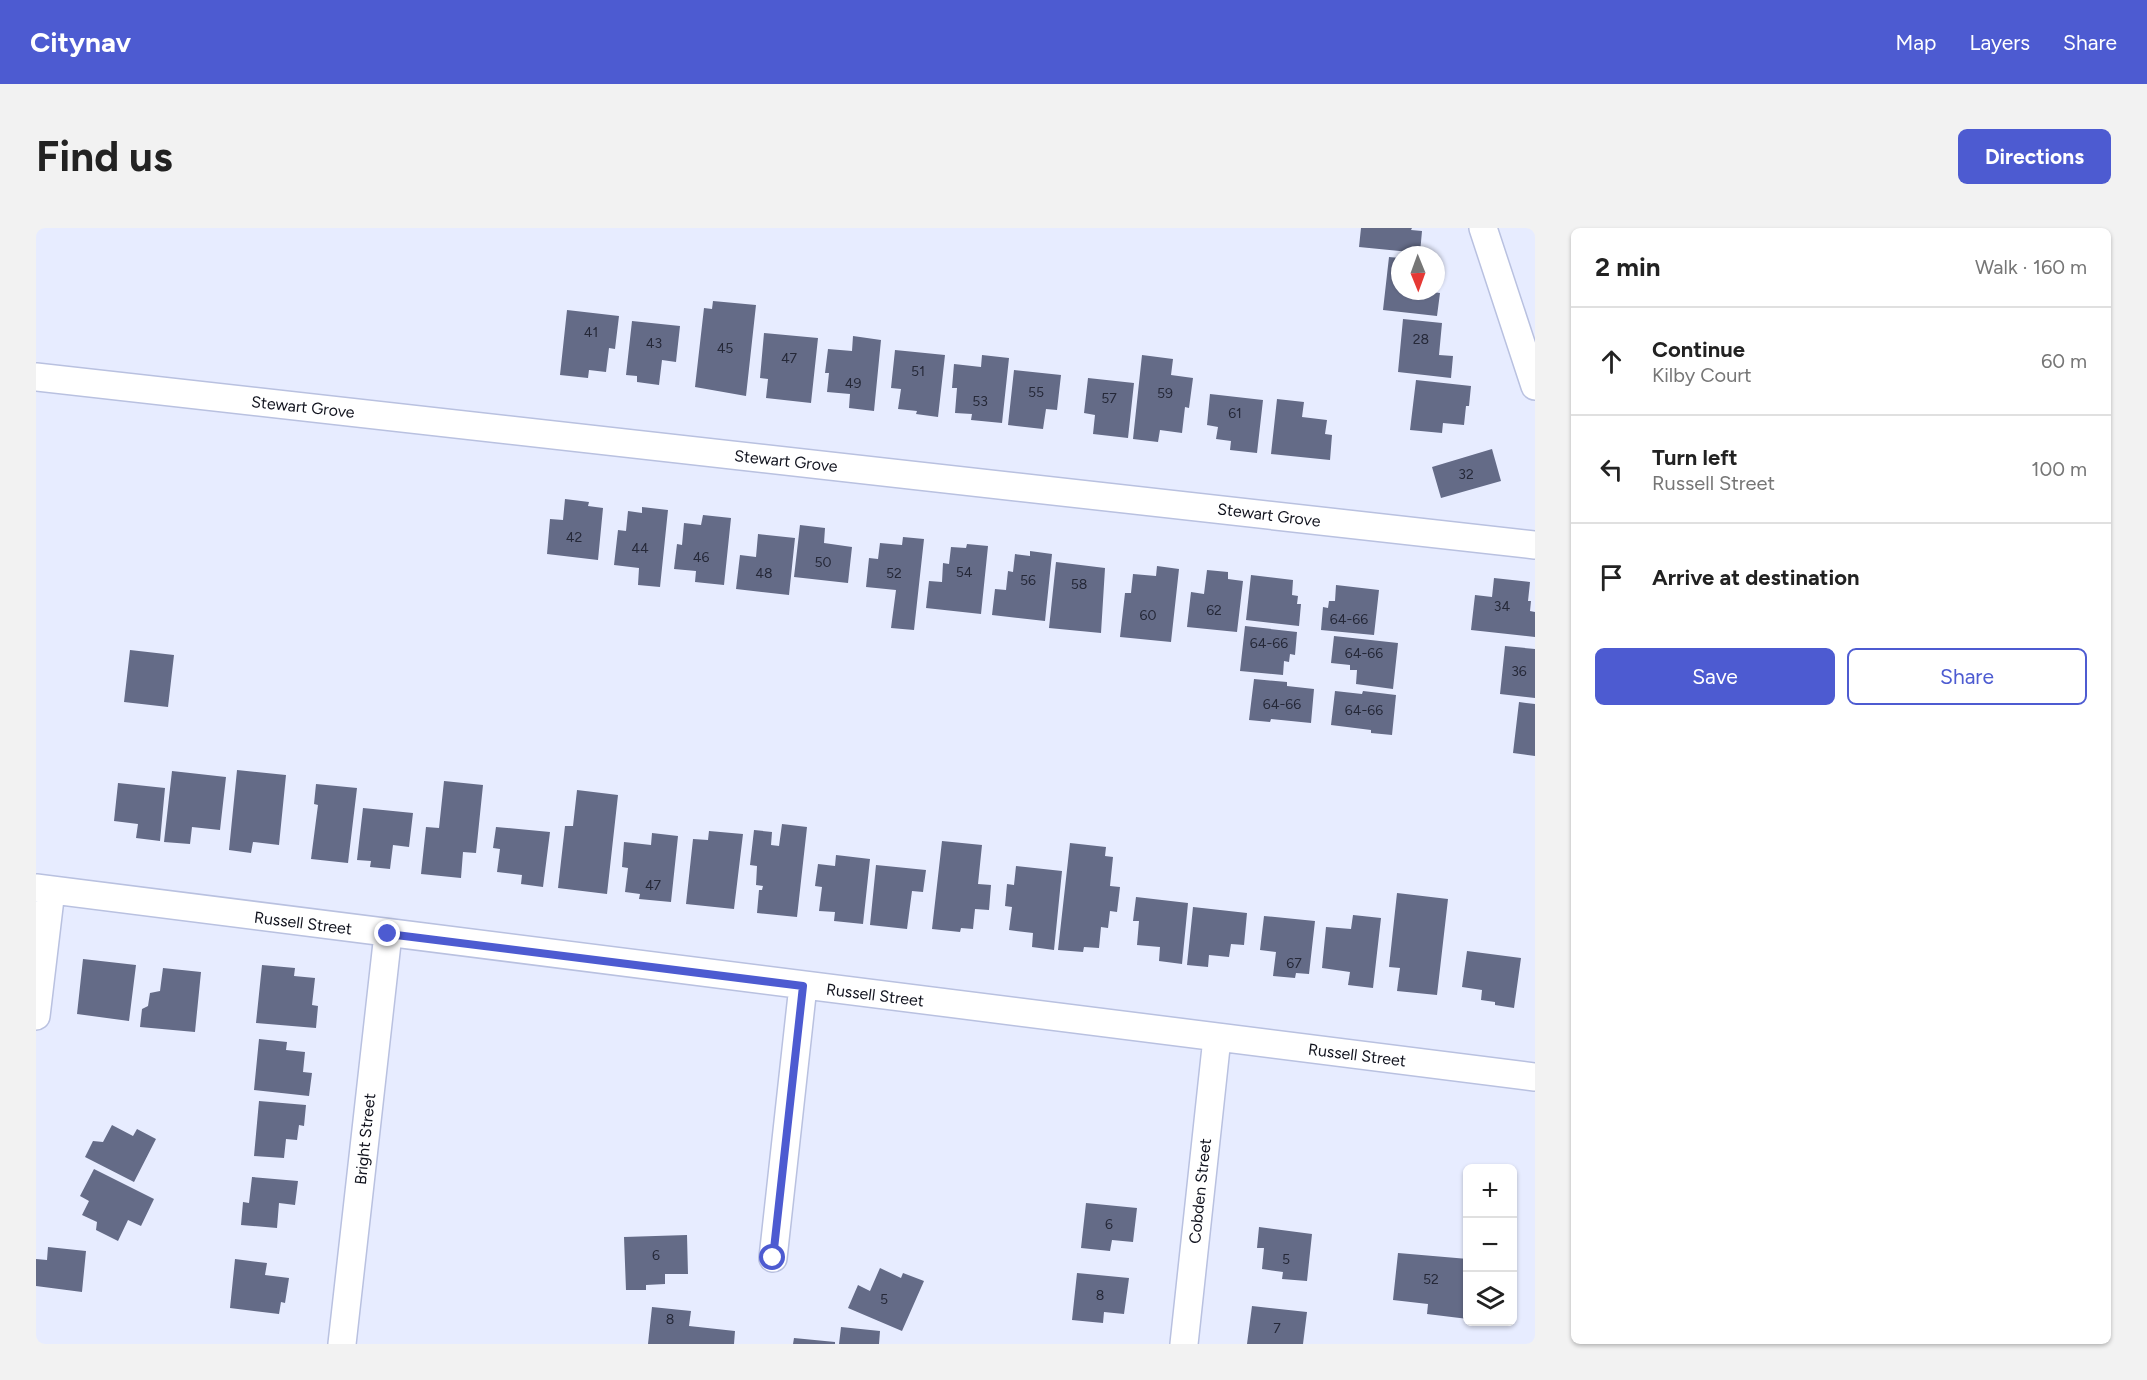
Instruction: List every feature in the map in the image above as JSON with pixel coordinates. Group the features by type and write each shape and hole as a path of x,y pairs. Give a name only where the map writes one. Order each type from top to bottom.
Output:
{"street":[{"path":"1483,228 1535,386"},
{"name":"Stewart Grove","path":"36,377 1535,545"},
{"path":"36,1016 43,889"},
{"name":"Russell Street","path":"43,889 1535,1077"},
{"name":"Bright Street","path":"342,1344 388,934"},
{"path":"773,1258 803,986"},
{"name":"Cobden Street","path":"1184,1344 1217,1038"}],"building":[{"path":"1361,228 1412,228 1411,230 1422,231 1421,246 1391,246 1391,250 1359,247"},
{"path":"1389,257 1391,257 1391,300 1439,300 1437,316 1383,310"},
{"path":"713,301 756,305 746,396 695,387 704,308 712,309"},
{"path":"567,310 619,316 615,349 609,348 606,372 589,370 588,378 560,375"},
{"path":"1403,319 1442,323 1439,355 1453,356 1451,378 1398,372"},
{"path":"632,321 680,326 676,362 662,360 659,385 637,382 637,376 626,375"},
{"path":"764,333 818,338 811,403 766,398 768,379 760,378"},
{"path":"853,336 881,340 874,411 849,408 850,394 827,392 829,373 825,373 828,349 852,351"},
{"path":"895,350 945,355 938,417 898,409 901,389 891,388"},
{"path":"982,355 1009,358 1002,423 971,420 972,414 955,413 957,388 952,388 954,364 981,367"},
{"path":"1142,355 1173,359 1171,375 1193,378 1189,408 1185,407 1182,433 1160,430 1158,442 1133,439"},
{"path":"1014,370 1061,375 1057,410 1046,409 1043,429 1008,425"},
{"path":"1088,378 1134,383 1128,438 1093,434 1095,415 1084,413"},
{"path":"1416,380 1471,386 1464,425 1443,423 1442,433 1410,430"},
{"path":"1210,394 1263,400 1257,453 1230,450 1231,441 1216,439 1218,427 1207,425"},
{"path":"1277,399 1304,402 1302,417 1327,420 1325,434 1332,435 1330,460 1271,454"},
{"path":"1492,449 1501,481 1441,498 1432,467"},
{"path":"565,499 589,502 588,506 603,508 598,560 547,554 550,519 563,520"},
{"path":"642,507 668,510 660,587 638,585 639,568 614,565 618,530 626,531 628,511 642,513"},
{"path":"703,515 731,518 724,585 695,582 696,571 674,569 677,544 682,545 684,523 701,525"},
{"path":"800,525 825,528 824,543 852,547 848,583 794,577"},
{"path":"758,534 795,538 789,595 736,589 740,555 756,557"},
{"path":"903,537 924,539 914,630 891,628 896,590 866,587 869,558 878,559 880,543 902,545"},
{"path":"967,544 988,546 981,614 926,608 929,581 942,582 943,563 949,564 951,547 966,548"},
{"path":"1030,551 1052,554 1045,621 992,615 995,589 1006,590 1008,571 1013,572 1015,554 1030,556"},
{"path":"1056,562 1105,568 1101,633 1049,628"},
{"path":"1157,566 1179,569 1171,642 1120,637 1125,593 1131,593 1133,574 1156,576"},
{"path":"1207,570 1228,572 1228,579 1243,581 1237,632 1187,627 1191,592 1204,594"},
{"path":"1251,575 1293,580 1292,595 1298,596 1297,604 1301,604 1299,626 1246,620"},
{"path":"1494,578 1530,582 1528,601 1531,601 1530,611 1535,612 1535,637 1471,630 1475,595 1492,597"},
{"path":"1336,585 1379,590 1374,635 1321,630 1323,607 1328,608 1329,601 1335,601"},
{"path":"1245,626 1297,632 1295,655 1290,654 1289,662 1284,661 1283,675 1240,671"},
{"path":"1334,636 1398,643 1393,689 1356,684 1357,670 1350,670 1350,665 1331,663"},
{"path":"1505,646 1535,649 1535,698 1500,694"},
{"path":"130,650 174,655 168,707 124,702"},
{"path":"1254,679 1287,682 1287,686 1314,689 1311,723 1271,719 1270,722 1249,720"},
{"path":"1335,691 1362,694 1363,691 1396,695 1392,735 1331,725"},
{"path":"1519,702 1535,704 1535,756 1513,753"},
{"path":"237,770 286,775 279,845 253,842 251,853 229,850"},
{"path":"172,771 226,777 220,830 192,827 190,844 164,842"},
{"path":"444,781 483,785 476,853 463,852 461,878 421,874 426,827 439,828"},
{"path":"118,783 165,788 160,841 136,838 138,824 114,821"},
{"path":"316,784 357,788 348,863 311,859 318,805 314,804"},
{"path":"577,790 618,795 607,894 558,888 565,826 573,826"},
{"path":"363,808 413,813 409,847 393,845 390,869 370,867 371,861 357,860"},
{"path":"782,824 807,827 797,917 757,913 759,890 762,890 763,886 756,885 757,866 750,865 754,830 772,832 771,845 779,846"},
{"path":"496,827 550,832 543,887 521,884 522,875 497,872 500,849 493,848"},
{"path":"709,831 743,834 734,909 686,904 693,839 708,840"},
{"path":"652,833 678,836 671,902 639,899 640,894 625,892 628,868 622,867 624,842 651,845"},
{"path":"942,841 982,845 978,884 991,885 989,910 975,909 973,929 961,928 960,932 932,929"},
{"path":"1070,843 1106,847 1105,856 1113,857 1110,886 1120,887 1117,912 1110,911 1108,928 1101,927 1099,948 1084,947 1083,952 1058,950"},
{"path":"836,855 870,859 863,924 834,921 835,912 819,911 822,887 815,886 818,864 835,866"},
{"path":"876,865 926,870 923,892 912,891 907,929 870,925"},
{"path":"1016,866 1062,871 1054,950 1032,947 1033,933 1009,930 1012,907 1005,906 1007,884 1014,885"},
{"path":"1397,893 1448,899 1437,995 1397,991 1400,968 1389,967"},
{"path":"1136,897 1188,903 1182,964 1159,961 1160,947 1137,945 1139,921 1133,921"},
{"path":"1193,907 1247,913 1244,945 1231,944 1229,957 1209,955 1208,967 1187,965"},
{"path":"1353,915 1381,918 1373,988 1348,985 1350,972 1322,968 1326,927 1351,929"},
{"path":"1264,916 1315,921 1309,974 1296,973 1295,978 1273,976 1276,952 1260,950"},
{"path":"1467,951 1521,958 1514,1008 1481,1000 1482,990 1462,987"},
{"path":"83,959 136,965 129,1021 77,1014"},
{"path":"262,965 295,968 294,976 315,978 312,1005 318,1006 316,1028 256,1023"},
{"path":"163,968 201,972 195,1032 140,1027 142,1009 148,1006 150,993 160,991"},
{"path":"259,1039 287,1042 286,1050 305,1052 303,1072 312,1073 309,1096 254,1090"},
{"path":"259,1101 306,1105 304,1126 299,1125 297,1140 286,1139 284,1158 254,1156"},
{"path":"112,1125 133,1136 137,1129 156,1139 134,1182 85,1157 93,1141 103,1142"},
{"path":"94,1169 154,1199 141,1226 128,1220 118,1241 96,1230 97,1222 82,1215 89,1201 80,1196"},
{"path":"252,1177 298,1181 295,1205 279,1203 277,1228 241,1225 243,1202 249,1203"},
{"path":"1086,1203 1137,1208 1133,1242 1112,1240 1110,1251 1081,1248"},
{"path":"1259,1227 1312,1234 1307,1281 1282,1279 1283,1272 1262,1269 1264,1248 1257,1248"},
{"path":"687,1235 688,1274 665,1274 665,1284 646,1285 646,1290 626,1290 624,1237"},
{"path":"48,1247 86,1251 82,1292 36,1286 36,1259 47,1260"},
{"path":"1398,1253 1463,1259 1463,1318 1427,1314 1428,1304 1393,1300"},
{"path":"235,1259 267,1263 265,1275 289,1278 285,1303 281,1302 279,1314 230,1308"},
{"path":"880,1268 901,1278 903,1273 924,1281 902,1331 848,1308 858,1285 870,1291"},
{"path":"1077,1273 1129,1278 1124,1314 1104,1312 1103,1323 1072,1320"},
{"path":"1252,1306 1307,1312 1303,1344 1247,1344"},
{"path":"652,1307 691,1311 689,1326 735,1331 734,1344 648,1344"},
{"path":"841,1327 880,1331 879,1344 839,1344"},
{"path":"794,1338 835,1342 835,1344 793,1344"}],"route":[{"path":"388,934 803,986 773,1258"}]}
